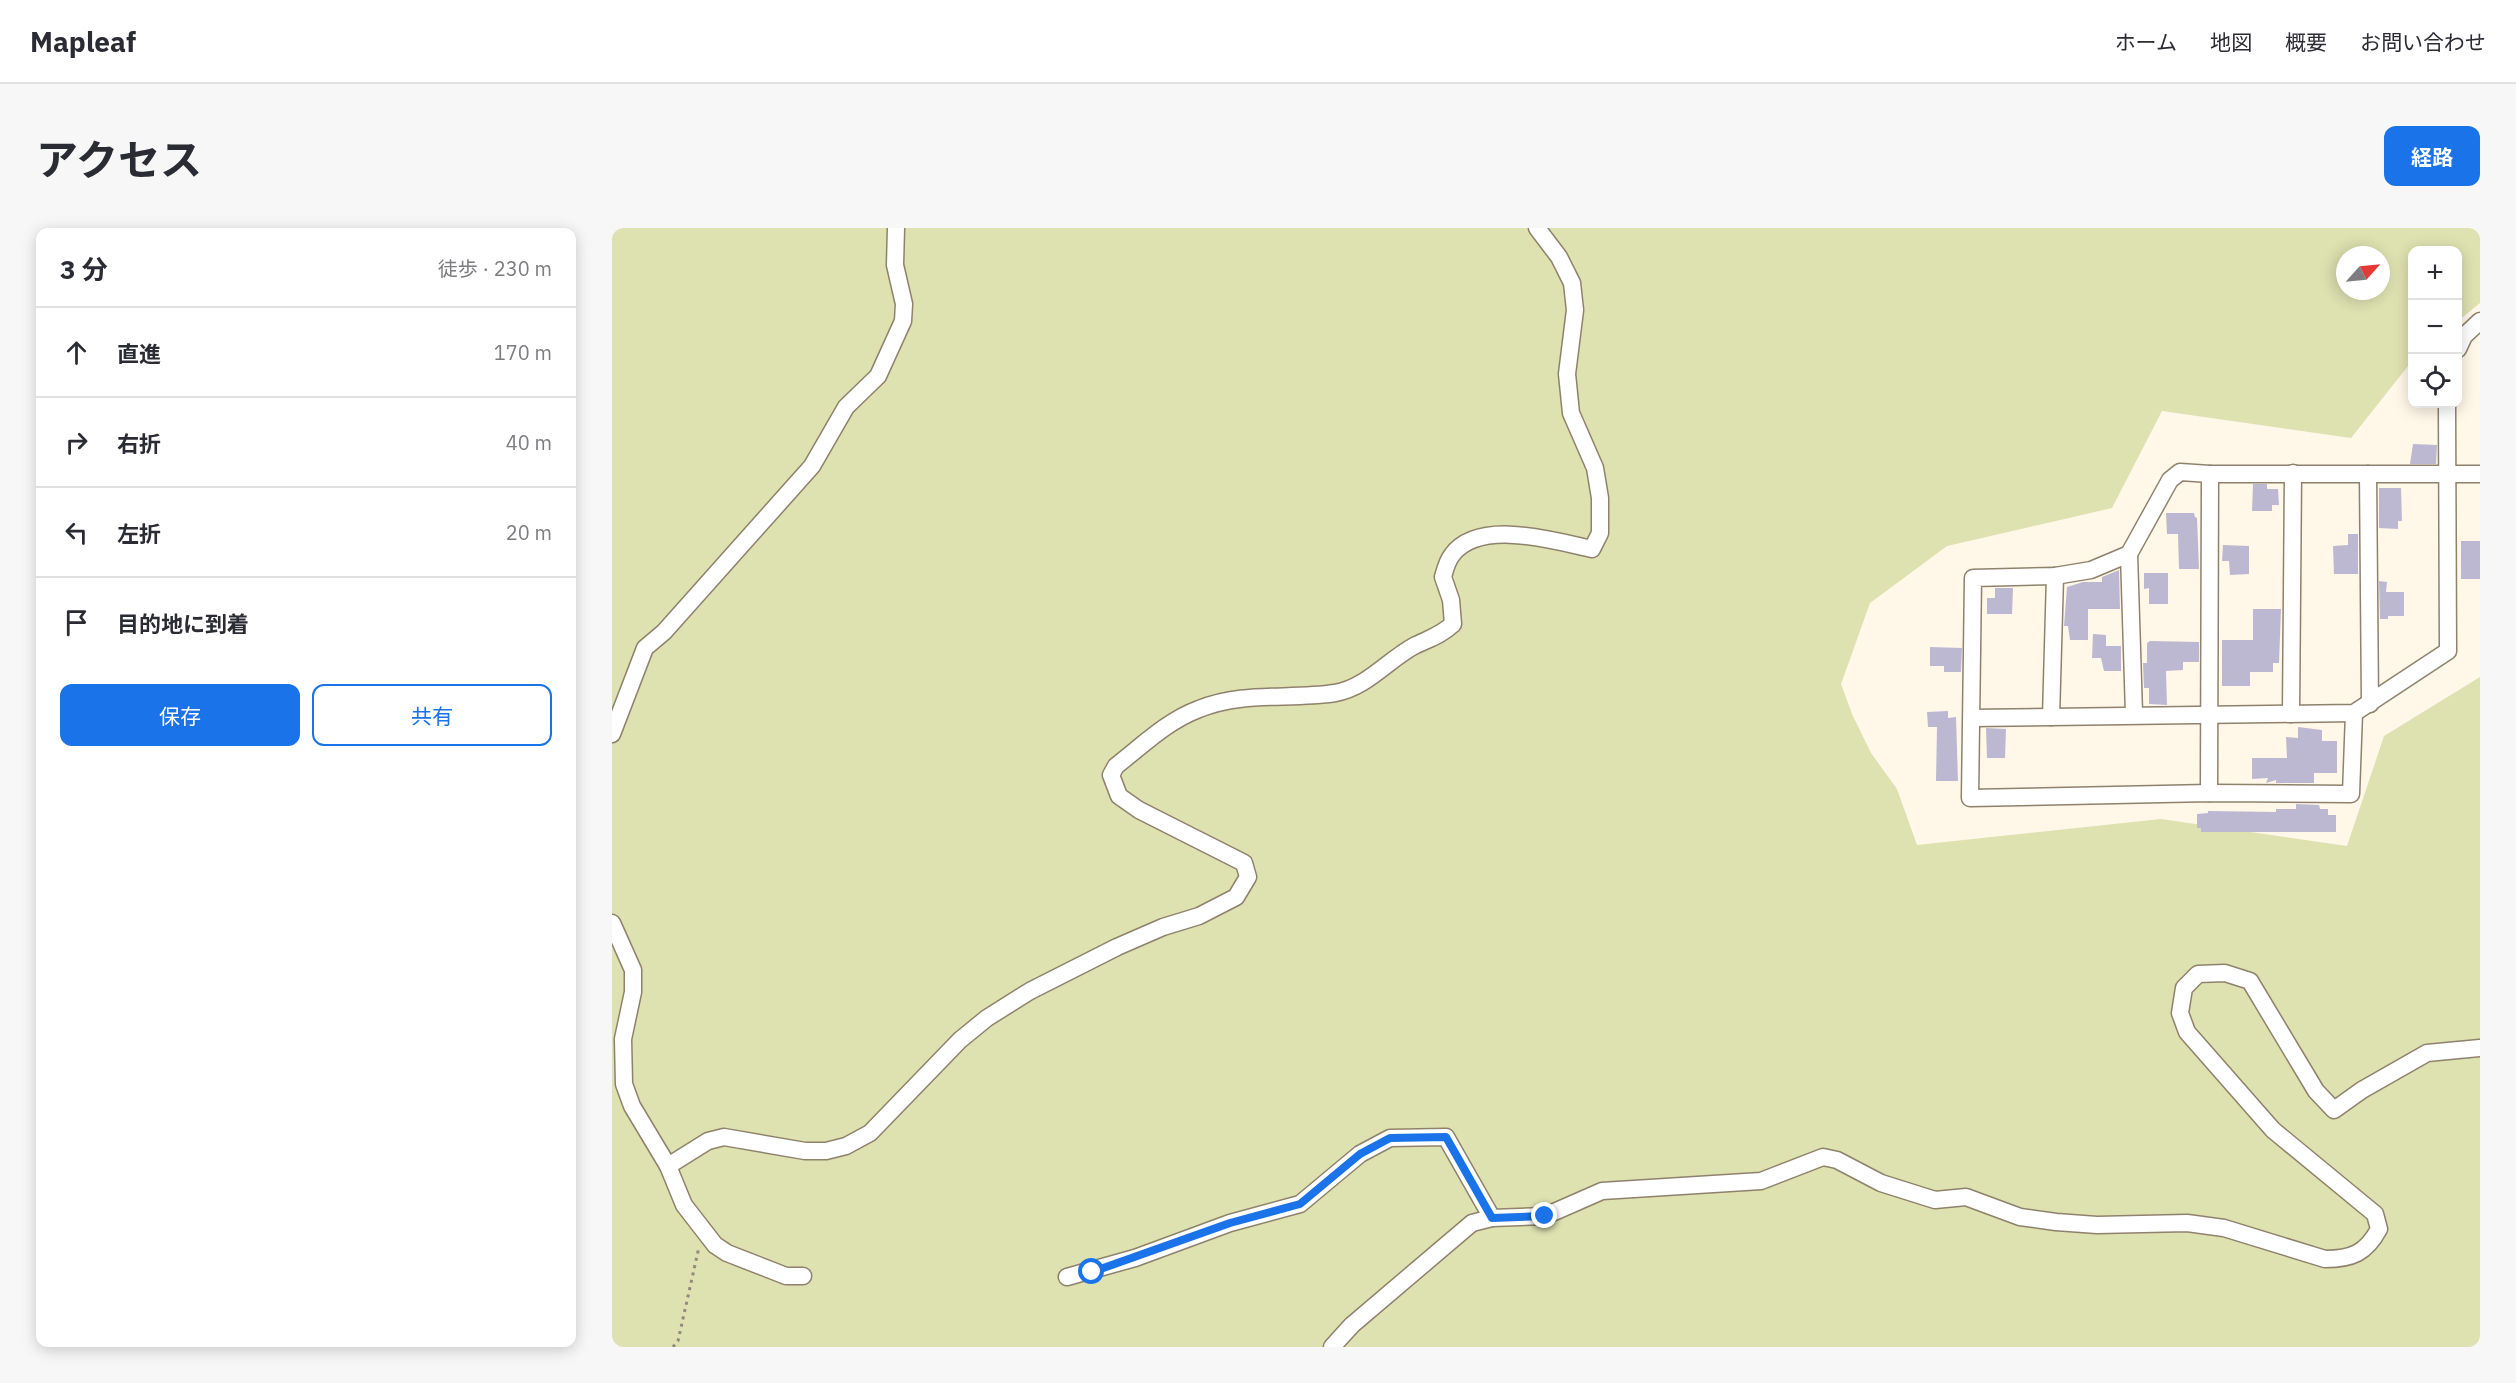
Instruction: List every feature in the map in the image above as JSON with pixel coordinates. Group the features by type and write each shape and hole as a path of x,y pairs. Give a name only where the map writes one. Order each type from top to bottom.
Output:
{"street":[{"path":"612,734 645,648 672,624 812,466 846,407 878,376 903,321 904,304 895,264 896,228"},
{"path":"668,1166 689,1150 708,1141 724,1137 805,1151 826,1151 846,1146 870,1133 960,1040 989,1017 1030,991 1117,947 1162,927 1199,916 1236,897 1248,877 1244,863 1139,810 1119,796 1112,775 1116,766 1167,726 1198,709 1235,698 1337,693 1374,675 1390,661 1415,646 1441,636 1453,624 1451,600 1443,576 1446,567 1455,552 1478,538 1510,532 1592,549 1600,533 1600,498 1595,468 1571,413 1567,374 1575,310 1572,283 1559,257 1537,228"},
{"path":"2462,340 2480,321"},
{"path":"1972,718 2134,714 2211,716 2354,713 2370,704 2448,651 2447,408"},
{"path":"2134,714 2129,554 2170,480 2180,472 2480,474"},
{"path":"2291,714 2293,473"},
{"path":"2209,793 2210,474"},
{"path":"2368,474 2370,704"},
{"path":"2129,554 2091,570 2055,576 1973,578 1970,798 2209,793 2351,794 2354,713"},
{"path":"2051,717 2055,576"},
{"path":"612,923 633,970 633,992 623,1039 624,1084 647,1135 668,1166 684,1204 715,1245 727,1253 786,1276 803,1276"},
{"path":"1332,1347 1352,1325 1443,1245 1472,1223 1492,1218 1545,1216 1602,1191 1761,1181 1823,1157 1837,1160 1881,1183 1935,1200 1966,1197 2020,1217 2097,1225 2187,1223 2224,1228 2325,1259 2339,1259 2369,1246 2379,1229 2375,1214 2273,1130 2203,1051 2187,1032 2180,1013 2184,988 2198,974 2224,973 2250,981 2316,1091 2334,1110 2362,1090 2427,1053 2480,1048"},
{"path":"1067,1277 1135,1258 1230,1223 1300,1204 1360,1154 1390,1138 1446,1137 1492,1218"}],"path":[{"path":"674,1347 678,1341 702,1230"}],"green space":[{"path":"612,228 2480,228 2480,303 2462,318 2462,246 2408,246 2408,366 2351,438 2162,411 2112,508 1947,546 1870,603 1841,684 1852,714 1871,753 1897,789 1917,845 2161,819 2347,846 2384,736 2480,677 2480,1347 612,1347"}],"building":[{"path":"2413,444 2437,445 2436,464 2410,464"},
{"path":"2253,484 2267,484 2267,489 2278,489 2279,505 2272,505 2272,511 2252,511"},
{"path":"2379,488 2401,488 2402,521 2398,521 2398,529 2379,528"},
{"path":"2166,513 2194,513 2197,518 2199,569 2179,569 2178,534 2167,534"},
{"path":"2348,534 2358,534 2358,574 2334,574 2333,546 2348,545"},
{"path":"2461,541 2480,541 2480,579 2461,579"},
{"path":"2223,545 2249,546 2249,574 2230,575 2229,561 2222,561"},
{"path":"2119,570 2120,609 2088,609 2088,640 2070,640 2068,626 2064,626 2067,587 2083,582 2102,582 2102,577"},
{"path":"2144,573 2168,573 2168,604 2149,604 2149,588 2144,589"},
{"path":"2379,581 2387,582 2386,592 2404,592 2404,616 2388,616 2388,619 2380,619"},
{"path":"1995,588 2013,588 2012,614 1987,614 1987,598 1995,598"},
{"path":"2253,609 2281,609 2279,663 2273,663 2273,672 2250,672 2250,686 2222,686 2222,640 2253,640"},
{"path":"2093,634 2106,635 2106,646 2121,646 2121,671 2104,671 2101,658 2092,658"},
{"path":"2150,641 2199,642 2199,662 2183,662 2183,670 2166,671 2167,705 2149,704 2149,688 2144,688 2143,663 2147,663 2147,643"},
{"path":"1930,647 1962,648 1961,672 1944,672 1944,666 1930,666"},
{"path":"1948,711 1948,718 1956,717 1958,781 1936,781 1937,727 1928,727 1927,712"},
{"path":"2298,727 2322,730 2322,741 2337,741 2337,773 2314,773 2314,783 2276,783 2276,780 2266,783 2268,778 2252,779 2252,758 2287,758 2286,737 2298,738"},
{"path":"1986,728 2006,729 2005,758 1987,758"},
{"path":"2296,804 2319,805 2320,809 2328,809 2328,815 2336,815 2336,832 2201,832 2201,828 2197,828 2197,814 2208,813 2208,811 2276,812 2276,809 2296,809"}],"route":[{"path":"1092,1272 1165,1248 1230,1223 1300,1204 1360,1154 1390,1138 1446,1137 1492,1218 1545,1216"}]}
